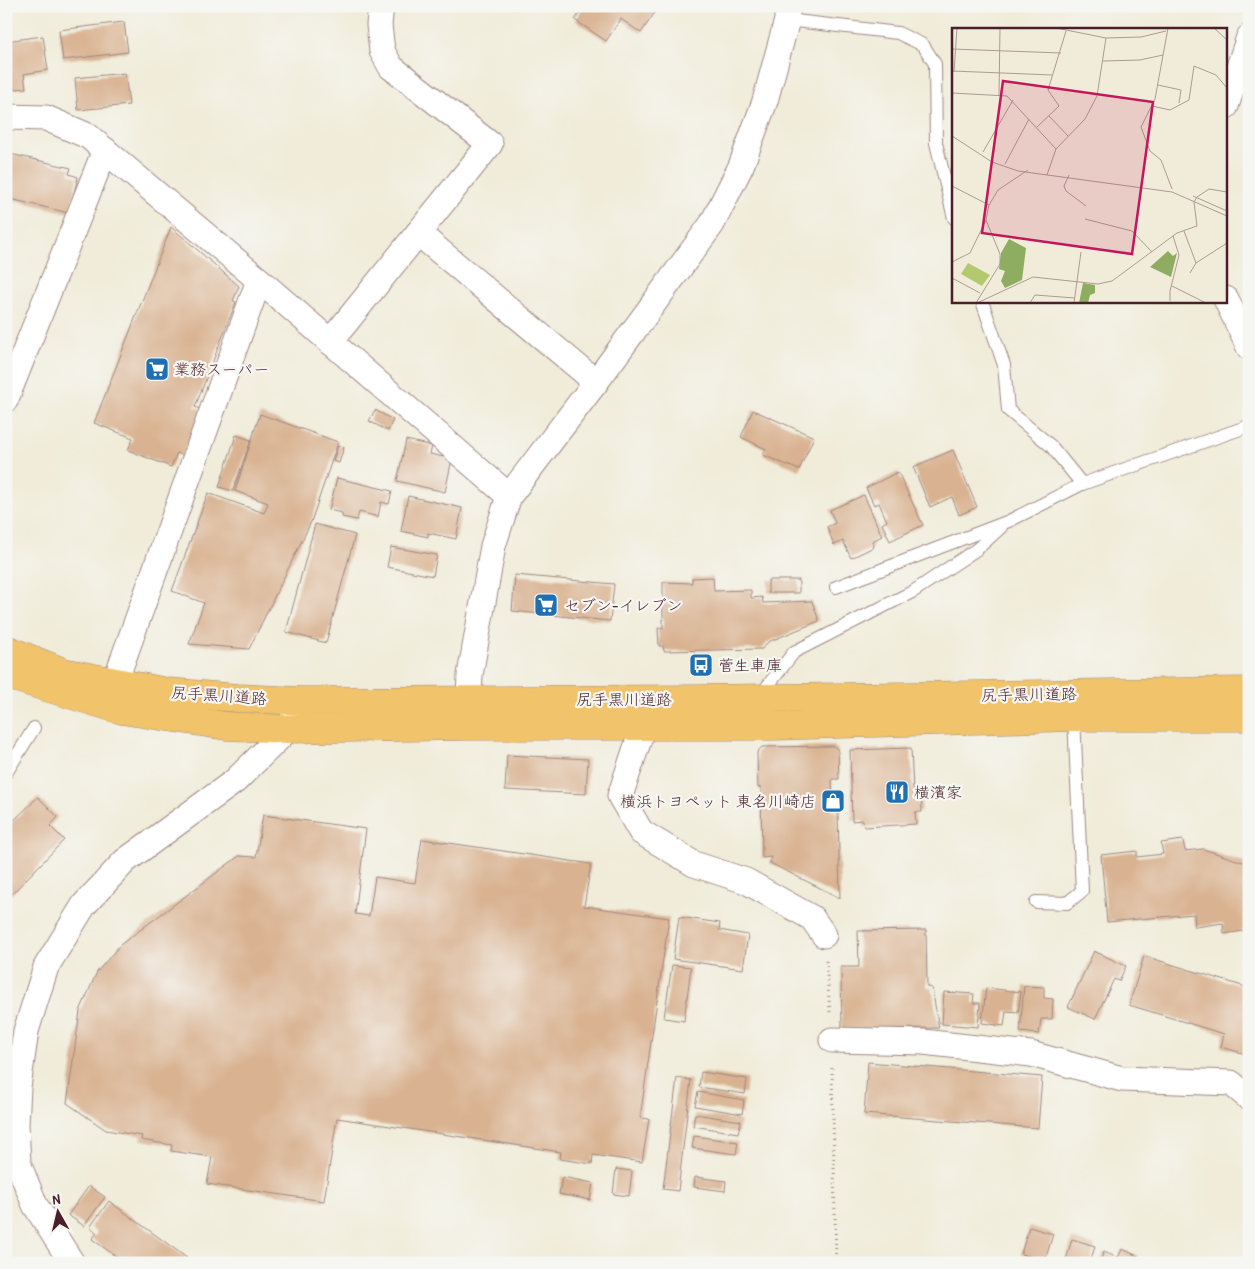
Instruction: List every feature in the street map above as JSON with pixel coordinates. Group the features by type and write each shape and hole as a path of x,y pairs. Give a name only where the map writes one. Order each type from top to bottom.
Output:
{"main road":[{"name":"尻手黒川道路","path":"6,649 63,672 168,692 238,698 302,700 644,727 773,726 1074,717 1249,718"},
{"name":"尻手黒川道路","path":"6,675 121,710 226,726 288,729 647,698 1249,691"}],"street":[{"path":"330,342 490,144 391,67 382,51 379,25 381,6"},
{"path":"468,714 470,675 493,546 510,496 712,224 741,166 764,100 787,13"},
{"path":"1228,100 1249,39"},
{"path":"6,117 46,118 88,136 510,496"},
{"path":"6,399 105,150"},
{"path":"418,233 596,382"},
{"path":"115,682 259,280"},
{"path":"1227,302 1249,347"},
{"path":"647,698 644,727 620,796 641,832 694,864 746,881 812,918 824,934"},
{"path":"72,1263 12,1172 18,1087 16,1028 46,967 84,904 125,862 235,781 288,729 302,700"},
{"path":"832,1040 923,1042 1031,1054 1122,1079 1231,1083 1249,1098"}],"lane":[{"path":"787,13 898,33 923,45 935,64 936,143 952,210"},
{"path":"982,302 1004,365 1008,410 1051,446 1082,484"},
{"path":"836,587 1009,520 1082,484 1249,426"},
{"path":"758,698 794,652 914,591 977,549 1009,520"},
{"path":"1036,902 1067,904 1082,891 1074,717"},
{"path":"6,772 34,728"}],"path":[{"path":"824,934 832,1040 836,1263"}],"building":[{"path":"584,6 659,6 641,33 621,19 606,41 575,20"},
{"path":"124,22 128,52 63,60 59,30"},
{"path":"43,36 48,70 24,74 26,88 6,90 6,41"},
{"path":"125,73 129,105 78,110 75,78"},
{"path":"6,153 71,168 69,174 78,177 69,213 6,198"},
{"path":"171,227 239,286 233,301 236,302 195,407 202,410 184,456 177,453 171,467 128,450 133,438 94,423"},
{"path":"375,410 393,420 388,431 369,421"},
{"path":"753,410 814,437 799,470 763,455 766,449 741,437"},
{"path":"260,414 338,442 311,522 249,649 189,644 204,603 172,591 208,493 264,513 268,503 235,491"},
{"path":"236,435 251,440 233,491 219,487"},
{"path":"406,440 432,446 430,454 452,459 445,492 397,481"},
{"path":"338,446 344,447 339,463 333,461"},
{"path":"953,450 977,507 959,515 952,497 930,507 913,467"},
{"path":"898,472 923,525 890,541 882,524 887,521 879,503 874,505 866,488"},
{"path":"337,478 392,491 389,504 381,502 378,517 359,512 357,520 342,517 342,513 329,510"},
{"path":"864,495 882,536 872,541 874,547 851,558 843,541 834,545 827,527 835,523 830,510"},
{"path":"408,496 462,508 456,539 428,533 428,537 401,531"},
{"path":"315,524 355,535 326,643 286,632"},
{"path":"391,547 437,555 433,576 387,567"},
{"path":"515,575 614,584 610,621 512,611"},
{"path":"713,577 714,591 751,590 751,598 762,597 763,603 812,601 819,621 768,642 762,649 664,651 663,646 659,646 658,628 663,628 663,582 692,583 692,578"},
{"path":"768,580 799,580 799,593 768,593"},
{"path":"834,746 838,750 839,779 832,779 833,811 838,811 840,898 770,863 771,857 762,858 761,787 758,788 757,752 762,747"},
{"path":"911,748 913,791 921,790 922,812 915,812 916,824 864,827 863,820 852,821 850,750"},
{"path":"507,755 588,759 586,794 505,790"},
{"path":"38,797 58,817 50,826 64,840 6,900 6,828"},
{"path":"263,815 366,829 355,914 369,916 375,877 415,883 422,839 591,864 584,906 669,918 640,1118 649,1119 642,1162 593,1155 592,1164 560,1159 561,1152 337,1118 324,1201 207,1184 212,1157 171,1151 172,1145 141,1140 142,1136 106,1130 67,1103 80,1011 97,972 120,945 239,856 256,857"},
{"path":"1183,840 1185,851 1203,849 1249,864 1249,930 1224,934 1223,923 1195,927 1194,914 1107,922 1101,855 1137,851 1137,857 1163,854 1161,843"},
{"path":"679,917 720,923 719,930 748,935 743,969 673,959"},
{"path":"926,930 927,987 932,988 939,1028 842,1029 841,967 859,967 858,931"},
{"path":"1094,951 1126,966 1119,981 1114,979 1095,1019 1068,1007"},
{"path":"1144,956 1249,988 1249,1055 1221,1047 1224,1034 1129,1005"},
{"path":"672,965 691,967 684,1021 664,1018"},
{"path":"1024,986 1044,987 1044,998 1053,999 1052,1019 1041,1019 1039,1034 1020,1032"},
{"path":"986,988 1021,992 1018,1012 1006,1011 1004,1026 982,1023"},
{"path":"944,992 974,994 973,1003 980,1003 978,1027 942,1024"},
{"path":"868,1062 1042,1077 1038,1128 864,1114"},
{"path":"701,1072 747,1079 745,1094 699,1087"},
{"path":"677,1078 691,1080 678,1191 663,1189"},
{"path":"698,1092 744,1100 742,1114 695,1106"},
{"path":"695,1114 741,1121 738,1133 693,1126"},
{"path":"694,1136 738,1142 736,1154 692,1148"},
{"path":"616,1169 632,1171 629,1196 613,1194"},
{"path":"562,1177 593,1183 590,1200 559,1194"},
{"path":"695,1177 726,1181 725,1191 694,1187"},
{"path":"89,1186 105,1197 84,1226 68,1215"},
{"path":"109,1201 187,1258 183,1263 125,1263 92,1239 97,1233 90,1227"},
{"path":"1029,1227 1053,1234 1045,1261 1021,1254"},
{"path":"1072,1239 1095,1246 1090,1263 1065,1263"},
{"path":"1122,1249 1138,1256 1135,1263 1099,1263 1104,1252 1118,1258"}],"place":[{"name":"業務スーパー","path":"157,369"},
{"name":"セブン-イレブン","path":"546,605"},
{"name":"菅生車庫","path":"701,665"},
{"name":"横濱家","path":"897,792"},
{"name":"横浜トヨペット 東名川崎店","path":"833,801"}]}
